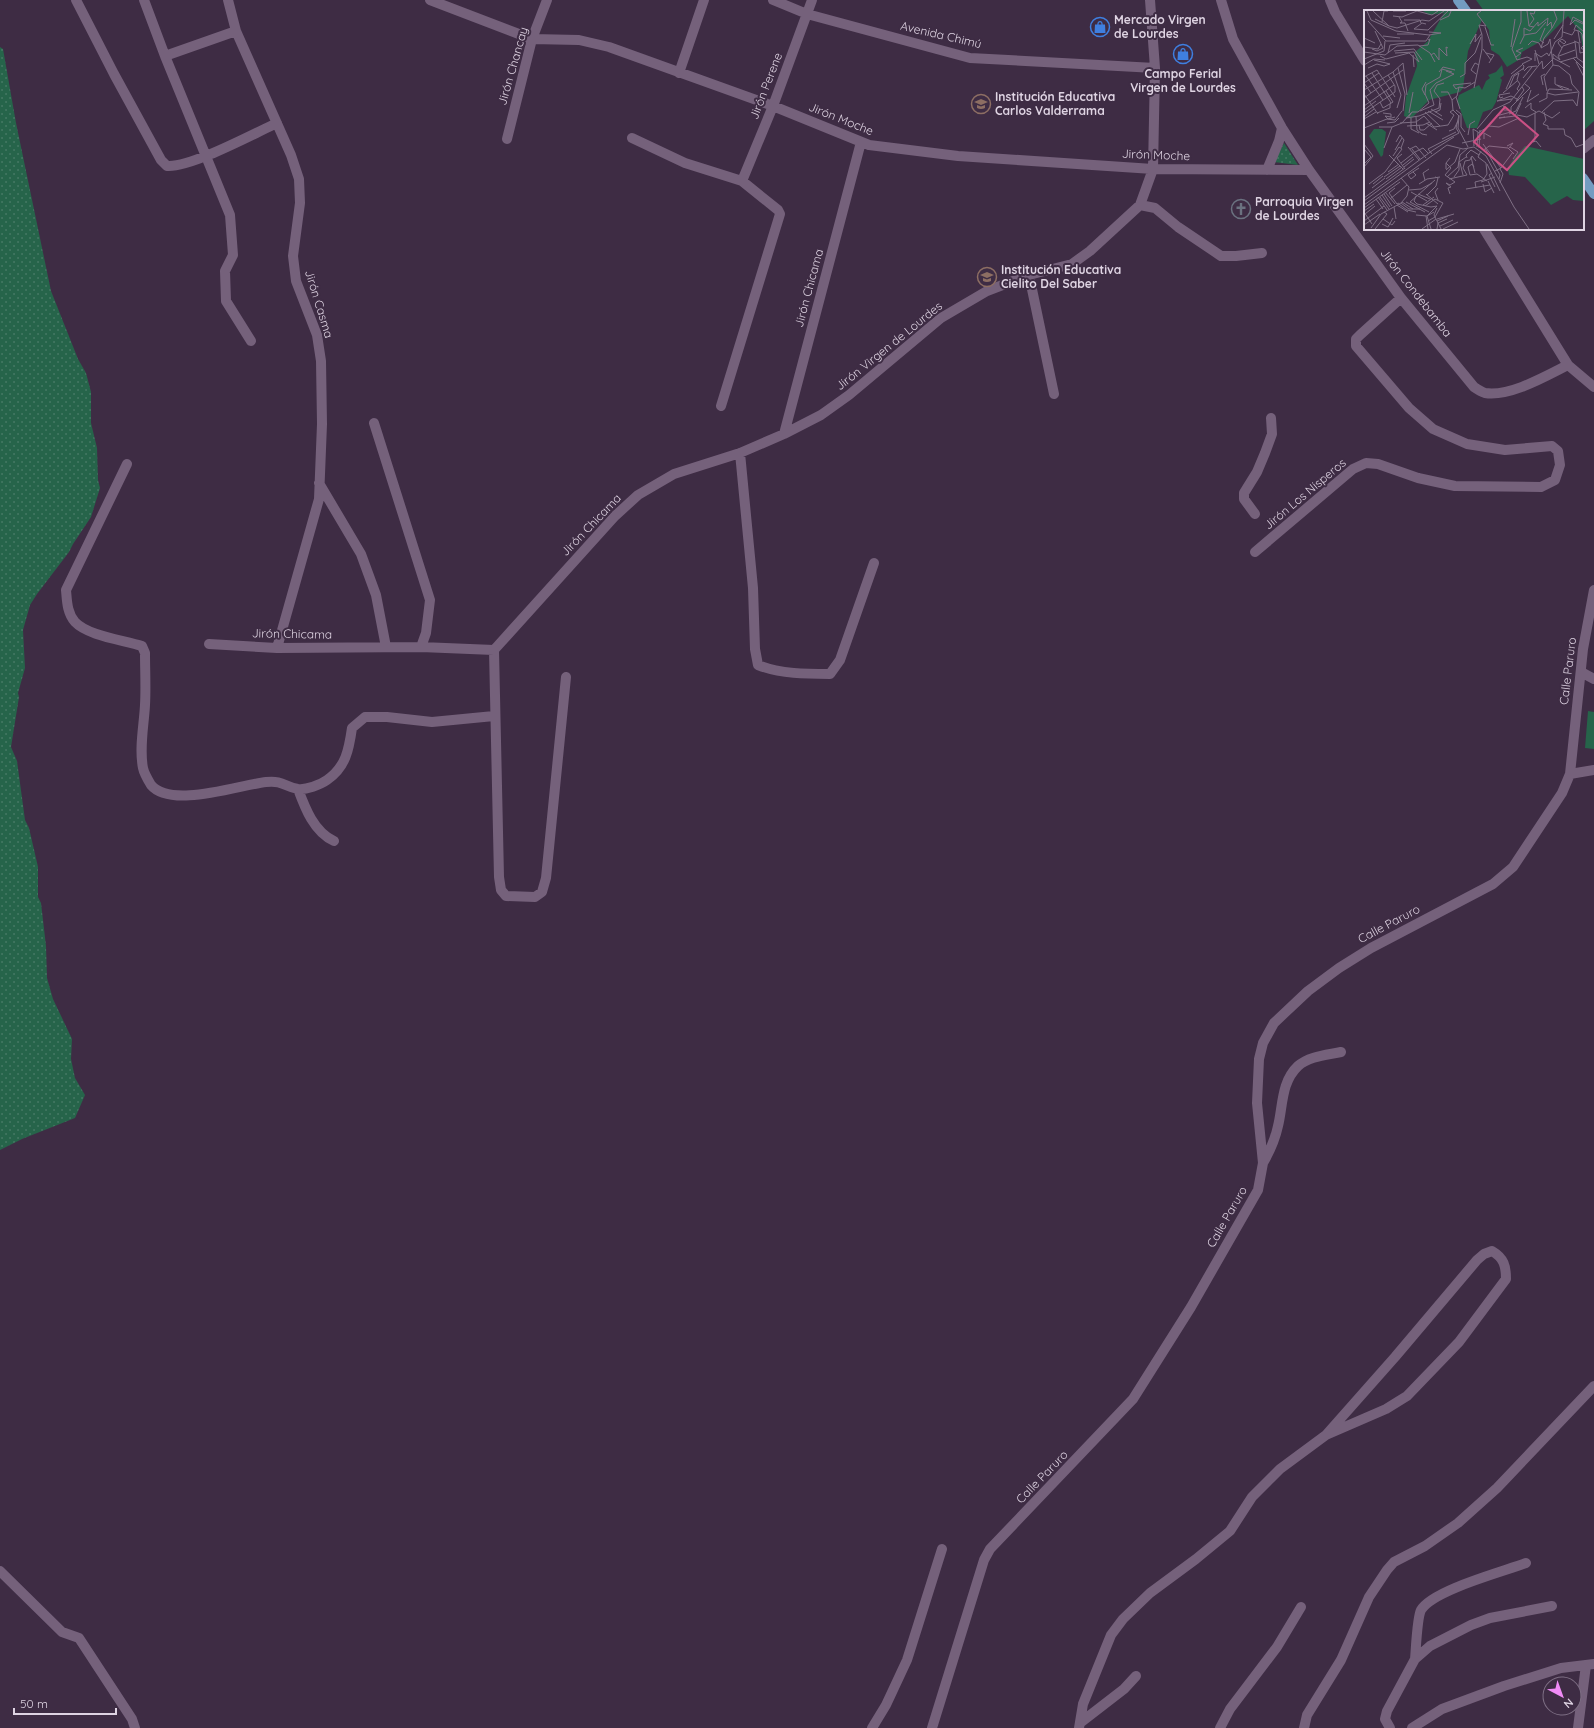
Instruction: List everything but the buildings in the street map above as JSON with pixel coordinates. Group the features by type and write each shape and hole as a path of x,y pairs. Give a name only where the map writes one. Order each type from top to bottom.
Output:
{"main road":[{"path":"1458,0 1465,10"},
{"path":"1584,179 1594,194"}],"street":[{"path":"76,0 161,160 167,166 174,167 206,156 277,123"},
{"path":"144,0 165,56 230,215 233,255 225,272 226,301 250,341"},
{"name":"Jirón Casma","path":"228,0 236,31 277,123 299,179 300,203 293,256 296,281 317,335 321,360 322,424 319,499 277,648"},
{"name":"Jirón Moche","path":"430,0 532,39 579,40 609,47 773,106 869,145 958,156 1153,169 1308,170"},
{"name":"Jirón Chancay","path":"507,139 532,39 548,0"},
{"path":"679,73 704,0"},
{"name":"Avenida Chimú","path":"773,0 807,14 970,58 1155,68"},
{"name":"Jirón Perene","path":"742,181 773,106 812,0"},
{"name":"Jirón Virgen de Lourdes","path":"784,434 821,415 849,395 941,318 987,291 1029,275 1072,264 1090,251 1140,205 1153,169 1155,68 1150,0"},
{"name":"Jirón Condebamba","path":"1221,0 1234,39 1282,128 1308,170 1401,298 1474,387 1485,393 1504,393 1537,380 1568,365"},
{"path":"1330,0 1335,12 1364,59"},
{"path":"165,56 236,31"},
{"path":"1267,170 1279,141 1282,128"},
{"path":"632,138 685,163 742,181 778,210 780,214 720,406"},
{"path":"1584,148 1594,140"},
{"name":"Jirón Chicama","path":"209,644 277,648 421,647 494,650 615,516 638,496 674,474 740,453 784,434 861,142"},
{"path":"1140,205 1155,208 1178,227 1221,256 1262,253"},
{"path":"1485,230 1568,365 1594,387"},
{"path":"1029,275 1054,394"},
{"name":"Jirón Los Nisperos","path":"1255,552 1353,469 1366,463 1378,464 1418,478 1455,486 1541,488 1555,480 1560,465 1558,450 1552,446 1506,450 1467,444 1433,429 1409,408 1356,346 1356,340 1360,335 1401,298"},
{"path":"1255,514 1244,500 1244,492 1257,472 1268,447 1272,434 1270,418"},
{"path":"374,422 422,570 430,600 426,632 421,647"},
{"path":"740,453 752,588 755,649 758,665 768,669 782,671 810,674 830,674 840,660 874,564"},
{"path":"127,464 66,590 67,606 75,622 90,632 142,646 145,653 146,703 141,759 143,770 152,786 167,794 201,795 265,782 280,782 298,789 315,786 326,781 339,769 349,750 352,728 365,717 387,717 432,722 494,716"},
{"path":"319,483 361,554 376,595 386,647"},
{"name":"Calle Paruro","path":"932,1728 984,1560 990,1549 1133,1399 1191,1307 1258,1190 1264,1163 1257,1103 1259,1059 1263,1043 1274,1023 1308,991 1346,964 1372,948 1494,884 1513,867 1562,793 1570,774 1583,649 1594,590"},
{"path":"494,650 494,716 499,877 501,890 506,896 535,897 542,892 546,878 566,677"},
{"path":"1581,672 1594,679"},
{"path":"1570,774 1594,770"},
{"path":"298,789 304,807 315,824 328,838 334,840"},
{"path":"1264,1163 1273,1145 1278,1127 1286,1083 1298,1066 1316,1056 1341,1052"},
{"path":"1080,1725 1083,1704 1111,1635 1123,1619 1150,1593 1196,1559 1230,1531 1252,1497 1280,1469 1326,1435 1395,1357 1477,1260 1484,1254 1492,1251 1498,1255 1503,1260 1506,1268 1506,1279 1459,1342 1444,1358 1407,1396 1386,1409 1326,1435"},
{"path":"1304,1728 1307,1715 1341,1660 1369,1597 1387,1570 1394,1562 1425,1546 1458,1523 1497,1488 1594,1386"},
{"path":"872,1728 886,1705 907,1660 942,1549"},
{"path":"1416,1659 1420,1611 1427,1603 1443,1593 1526,1563"},
{"path":"0,1571 62,1632 79,1638 132,1720 135,1728"},
{"path":"1390,1728 1385,1719 1387,1711 1416,1659 1430,1646 1471,1624 1490,1618 1552,1606"},
{"path":"1220,1728 1230,1709 1277,1648 1301,1607"},
{"path":"1412,1728 1442,1709 1504,1686 1561,1668 1590,1665 1578,1728"},
{"path":"1080,1725 1124,1689 1136,1676"}],"green space":[{"path":"1476,0 1594,0 1594,121 1584,130 1584,10 1483,10"},
{"path":"0,47 3,49 16,123 51,291 78,359 86,373 91,392 91,423 97,448 98,480 100,488 91,517 69,552 30,605 23,630 25,668 18,693 19,697 11,747 17,761 25,820 29,828 38,867 38,897 41,903 46,946 47,978 53,999 72,1039 71,1059 75,1078 85,1095 75,1118 22,1139 0,1150"},
{"path":"1284,143 1298,165 1274,162"},
{"path":"1588,711 1594,712 1594,749 1585,748"}],"place":[{"name":"Mercado Virgen de Lourdes","path":"1100,27"},
{"name":"Campo Ferial Virgen de Lourdes","path":"1183,54"},
{"name":"Institución Educativa Carlos Valderrama","path":"981,104"},
{"name":"Parroquia Virgen de Lourdes","path":"1241,209"},
{"name":"Institución Educativa Cielito Del Saber","path":"987,277"}]}
